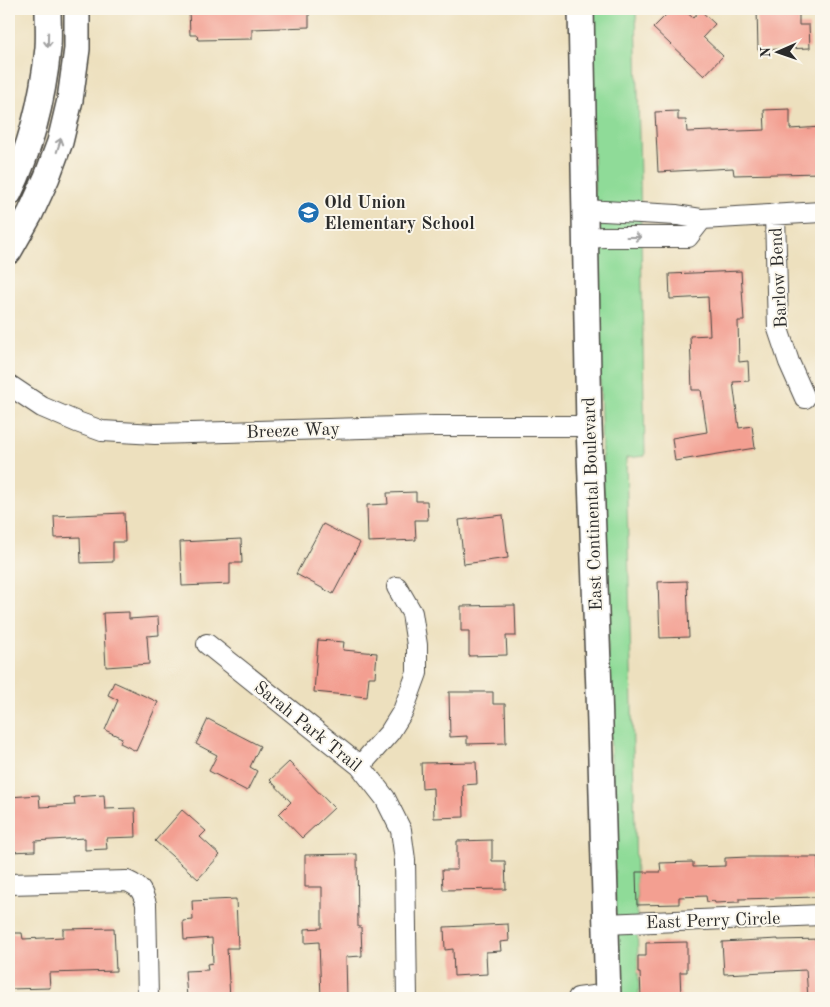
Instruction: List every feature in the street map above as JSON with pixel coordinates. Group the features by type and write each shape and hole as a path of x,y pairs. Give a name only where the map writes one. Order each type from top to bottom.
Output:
{"main road":[{"path":"9,193 22,166 41,95 48,47 48,9"},
{"path":"9,251 30,214 60,142 70,100 77,49 78,9"},
{"name":"East Continental Boulevard","path":"581,9 589,426 608,996"}],"street":[{"path":"585,210 677,215 702,220 821,212"},
{"name":"Barlow Bend","path":"775,214 778,329 789,362 805,398"},
{"path":"586,238 688,237 702,220"},
{"name":"Breeze Way","path":"9,385 42,407 102,431 155,434 434,426 589,426"},
{"path":"360,766 390,732 403,711 417,673 417,645 412,614 397,587"},
{"name":"Sarah Park Trail","path":"207,644 360,766 385,798 401,830 404,860 407,998"},
{"path":"9,884 127,881 137,886 142,892 146,904 148,998"},
{"name":"East Perry Circle","path":"605,924 821,915"},
{"path":"578,998 608,996"}],"green space":[{"path":"589,9 636,9 645,456 626,458 639,998 618,998"}],"building":[{"path":"189,9 309,9 309,27 252,29 252,39 198,40 197,35 190,35"},
{"path":"672,9 683,9 693,18 700,10 715,24 703,37 723,56 704,76 653,28"},
{"path":"757,9 799,9 799,25 809,25 810,48 758,50"},
{"path":"790,109 790,129 821,127 821,173 734,175 733,168 658,172 655,112 678,111 678,120 686,120 687,132 713,132 765,130 764,110"},
{"path":"741,271 744,321 738,321 739,362 748,361 749,381 733,382 739,428 752,426 755,448 675,461 672,438 707,432 701,390 692,390 690,336 710,335 708,297 670,299 669,274"},
{"path":"416,492 416,501 427,501 428,520 415,520 416,540 368,542 367,505 388,504 387,493"},
{"path":"124,513 125,542 113,542 113,562 81,563 80,537 55,538 54,516"},
{"path":"503,515 508,558 464,564 459,520"},
{"path":"323,524 360,543 333,594 296,574"},
{"path":"241,539 242,563 230,563 230,584 182,586 180,542"},
{"path":"687,581 689,637 660,638 658,582"},
{"path":"515,605 516,636 506,636 507,655 469,656 469,631 461,631 461,606"},
{"path":"129,612 129,619 158,617 159,635 147,636 149,664 106,667 103,613"},
{"path":"318,640 344,642 343,650 377,653 375,677 369,677 367,697 314,692"},
{"path":"114,682 158,702 136,751 120,743 122,738 105,730 118,700 108,695"},
{"path":"449,692 493,692 493,704 505,704 506,743 467,744 467,736 450,737"},
{"path":"208,719 260,746 250,767 257,771 247,791 209,771 217,755 196,744"},
{"path":"289,762 334,808 302,838 279,814 291,802 270,780"},
{"path":"476,762 477,784 463,785 464,817 434,818 433,788 422,789 421,763"},
{"path":"39,795 40,807 75,805 74,797 104,795 105,809 135,808 136,837 106,838 107,849 85,850 85,838 35,841 35,851 9,852 9,797"},
{"path":"182,810 206,831 200,837 220,855 198,879 155,841"},
{"path":"492,840 492,861 505,861 506,889 443,890 442,870 457,870 457,841"},
{"path":"357,854 358,927 361,927 362,956 346,957 347,998 321,998 319,942 305,943 305,929 322,928 322,887 305,887 305,855"},
{"path":"818,857 819,897 739,899 739,902 715,903 714,901 707,902 706,896 679,897 679,904 637,905 636,872 661,872 660,863 693,862 693,867 725,866 725,858"},
{"path":"236,899 238,948 227,948 230,998 187,998 185,971 208,970 207,964 213,963 212,938 184,940 183,921 193,920 192,901"},
{"path":"508,924 509,941 500,942 501,951 486,952 487,974 454,976 453,949 445,950 444,927"},
{"path":"114,928 116,971 49,973 50,988 9,989 9,933 22,933 23,939 63,937 63,929"},
{"path":"821,939 821,998 808,998 806,970 724,974 722,942"},
{"path":"687,942 687,972 680,972 681,998 641,998 638,956 646,956 646,943"}],"place":[{"name":"Old Union Elementary School","path":"308,212"}]}
